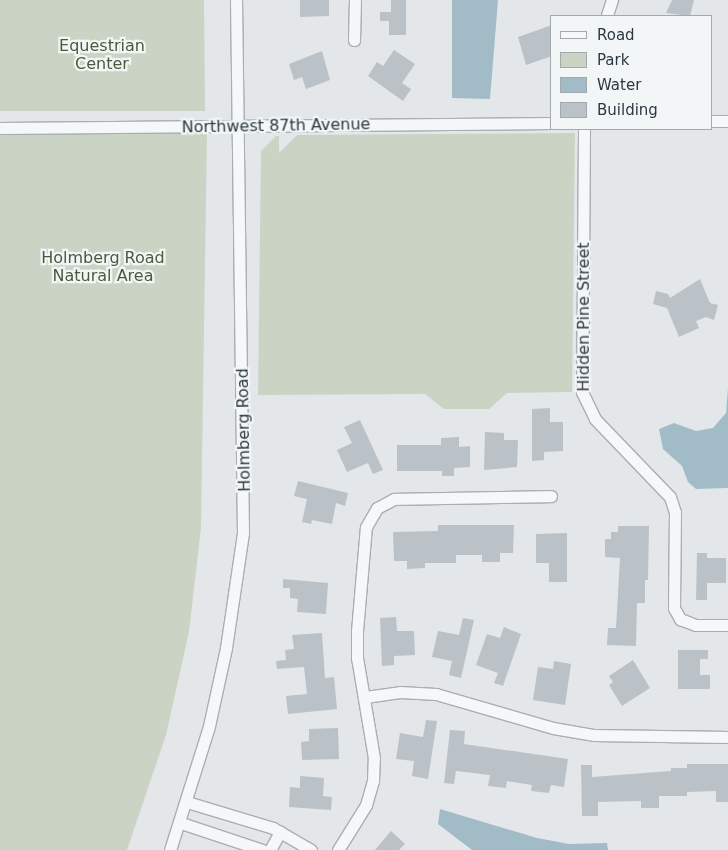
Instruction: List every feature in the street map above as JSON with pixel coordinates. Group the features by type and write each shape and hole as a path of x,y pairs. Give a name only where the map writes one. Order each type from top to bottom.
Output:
{"street":[{"name":"Holmberg Road","path":"170,850 187,802 226,648 243,533 236,0"},
{"path":"354,40 355,0"},
{"path":"607,15 612,0"},
{"path":"713,121 728,121"},
{"name":"Northwest 87th Avenue","path":"0,128 550,123"},
{"name":"Hidden Pine Street","path":"584,130 582,392 595,419 670,497 675,512 674,608 680,620 696,625 728,625"},
{"path":"338,850 362,813 373,781 374,758 358,658 357,631 366,526 376,508 394,499 551,496"},
{"path":"365,697 400,692 436,694 552,728 594,735 728,737"},
{"path":"187,802 280,832 311,850"},
{"path":"181,823 262,850"},
{"path":"270,850 280,832"}],"green space":[{"name":"Equestrian Center","path":"0,0 204,0 205,111 0,111"},
{"name":"Holmberg Road Natural Area","path":"207,132 201,528 189,632 166,735 127,850 0,850 0,134"},
{"path":"575,133 572,392 507,393 489,409 444,409 425,394 258,395 261,151 276,136 279,136 279,153 297,135"}],"water":[{"path":"452,0 498,0 490,99 452,98"},
{"path":"728,388 728,488 696,489 688,482 682,466 663,449 659,429 674,423 696,431 713,428 726,413"},
{"path":"440,809 537,838 569,844 607,843 608,850 472,850 438,824"}],"building":[{"path":"300,0 329,0 329,16 300,17"},
{"path":"391,0 406,0 406,35 389,35 389,21 380,21 380,12 391,12"},
{"path":"672,0 694,0 690,15 666,13"},
{"path":"550,26 550,57 526,65 518,37"},
{"path":"394,50 415,64 402,83 411,89 403,101 368,76 377,62 383,66"},
{"path":"322,51 330,80 306,89 302,77 294,80 289,64"},
{"path":"700,279 710,303 718,305 714,320 706,317 696,321 699,328 679,337 667,308 653,304 656,291 668,294 670,298"},
{"path":"550,408 550,422 563,422 563,451 544,452 544,460 532,461 532,409"},
{"path":"360,420 383,470 373,474 368,463 347,472 337,450 352,443 344,427"},
{"path":"485,432 504,433 504,440 518,440 517,467 484,470"},
{"path":"459,437 459,447 470,446 470,467 454,468 454,476 442,476 442,471 397,471 397,445 441,445 441,438"},
{"path":"298,481 348,493 345,506 336,503 332,524 312,520 311,524 302,522 307,499 294,496"},
{"path":"438,525 514,525 513,553 500,553 500,562 482,562 482,555 456,555 456,563 425,563 425,568 407,569 407,561 394,561 393,532 438,531"},
{"path":"618,526 649,526 648,580 645,580 645,603 637,603 636,646 607,645 608,628 616,628 620,558 605,557 605,539 611,539 611,532 618,532"},
{"path":"567,533 567,582 549,582 549,563 536,563 536,534"},
{"path":"697,553 707,553 707,558 726,558 726,583 707,583 707,600 696,600"},
{"path":"283,579 328,583 326,614 297,612 298,599 290,598 290,588 283,588"},
{"path":"396,617 397,631 414,631 415,655 394,656 394,665 382,666 380,618"},
{"path":"463,618 474,620 461,678 449,675 452,661 432,657 438,631 459,635"},
{"path":"504,627 521,634 503,686 494,683 498,673 476,665 487,634 500,638"},
{"path":"322,633 325,678 334,677 337,709 288,714 286,696 307,694 304,667 277,669 276,661 286,660 285,650 294,649 292,635"},
{"path":"678,650 708,650 708,659 700,659 700,675 710,675 710,689 678,689"},
{"path":"633,660 650,688 622,706 609,685 613,682 609,676"},
{"path":"554,661 571,664 565,705 533,700 538,667 553,669"},
{"path":"426,720 437,721 428,779 412,776 414,761 396,759 400,733 423,737"},
{"path":"338,728 339,759 302,760 301,742 309,741 309,729"},
{"path":"450,730 465,731 464,744 568,759 564,787 551,785 549,793 531,791 532,785 507,781 506,788 488,786 490,775 456,771 454,784 444,783"},
{"path":"687,764 728,764 728,802 716,802 716,791 687,792 687,796 659,796 659,808 641,808 641,801 598,802 598,816 582,816 581,765 592,765 592,777 671,771 671,768 687,768"},
{"path":"300,776 324,778 323,796 332,797 331,810 289,807 290,787 300,788"},
{"path":"391,831 405,844 399,850 375,850"}]}
